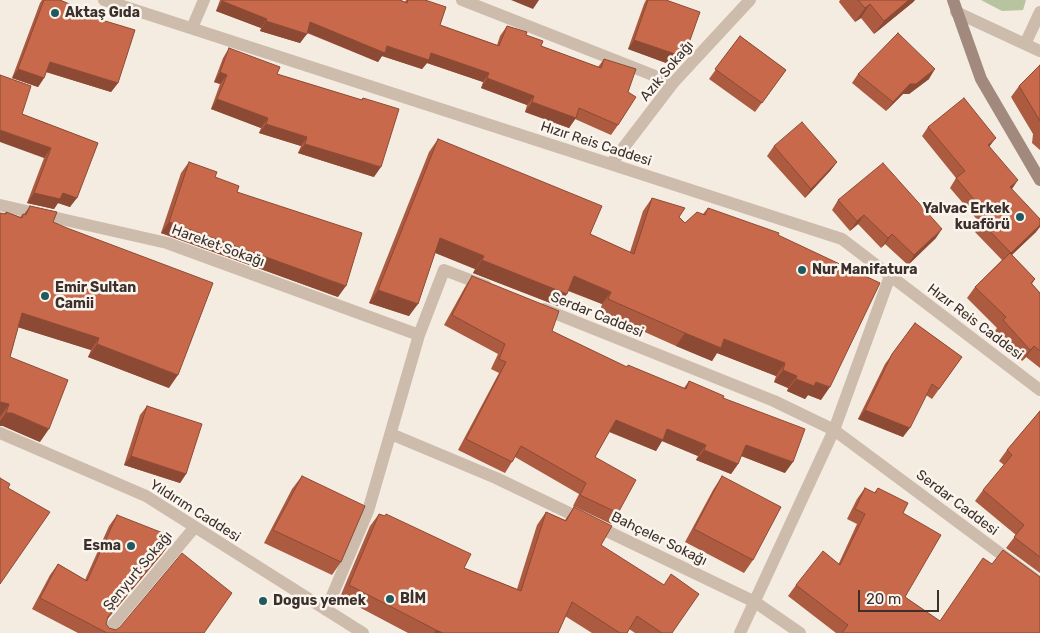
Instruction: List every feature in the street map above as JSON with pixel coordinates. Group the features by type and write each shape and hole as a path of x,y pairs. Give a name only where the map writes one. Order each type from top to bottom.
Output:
{"street":[{"name":"Hızır Reis Caddesi","path":"104,0 842,239 1040,390"},
{"path":"192,28 204,0"},
{"path":"462,0 673,83"},
{"name":"Azık Sokağı","path":"611,164 673,83 750,0"},
{"path":"955,6 1040,51"},
{"path":"955,6 981,79 1040,180"},
{"path":"1026,42 1040,12"},
{"name":"Hareket Sokağı","path":"0,205 166,242 419,335"},
{"path":"326,610 368,511 419,335 444,270 499,292"},
{"path":"740,633 834,430 890,276"},
{"name":"Serdar Caddesi","path":"536,306 774,401 834,430 1040,583"},
{"name":"Yıldırım Caddesi","path":"0,433 146,496 363,633"},
{"name":"Bahçeler Sokağı","path":"391,434 496,478 755,602 800,633"},
{"name":"Şenyurt Sokağı","path":"106,633 194,528"}],"green space":[{"path":"981,0 1026,0 1023,10 1002,11"}],"building":[{"path":"44,0 60,0 93,14 92,17 135,30 118,83 50,62 44,78 18,69"},
{"path":"223,0 400,0 407,3 408,0 425,0 446,7 440,25 499,46 507,26 527,32 526,35 543,41 541,46 601,68 604,59 636,69 628,92 636,97 618,125 579,108 576,118 532,102 534,96 487,78 489,73 431,53 429,60 387,46 385,53 310,22 307,34 266,21 267,19"},
{"path":"648,0 666,0 700,12 684,57 634,40"},
{"path":"858,0 909,0 884,21 870,4 865,8"},
{"path":"898,33 935,69 916,84 910,84 893,102 858,74"},
{"path":"740,36 786,70 762,103 715,69"},
{"path":"229,48 280,67 277,74 362,100 363,98 399,109 381,167 305,144 307,137 266,124 268,118 217,99 227,75 220,72"},
{"path":"1040,65 1040,121 1019,86"},
{"path":"0,75 31,86 22,114 98,143 77,198 63,193 60,199 34,193 51,148 0,130"},
{"path":"964,98 996,138 988,145 1018,180 1010,187 1040,219 1040,225 1011,253 981,222 988,216 956,178 965,171 928,127"},
{"path":"802,122 837,162 811,189 774,146"},
{"path":"438,139 602,206 590,234 634,254 652,198 685,208 679,217 685,223 697,212 705,215 708,208 779,233 778,235 880,283 830,387 816,382 814,386 796,379 797,376 783,370 785,363 724,339 721,348 685,333 608,299 611,292 574,276 567,294 482,260 484,256 440,238 418,304 378,290"},
{"path":"189,162 217,172 215,177 239,186 237,192 362,233 346,286 169,222"},
{"path":"883,163 942,229 914,255 892,234 888,238 864,215 857,221 838,200"},
{"path":"30,206 57,212 53,222 67,228 213,283 178,375 97,344 99,338 22,313 10,357 68,380 49,429 12,413 6,413 9,404 0,402 0,213 6,214 6,212 22,218 23,214 26,215"},
{"path":"1010,253 1035,279 1031,283 1040,293 1040,351 1034,346 1030,350 1003,320 1006,317 975,287"},
{"path":"472,276 559,311 552,331 627,367 628,365 686,389 689,381 724,396 723,398 805,429 793,462 746,445 738,464 704,450 706,445 667,429 663,440 616,420 595,457 636,480 618,513 580,495 586,483 521,446 512,462 466,439 506,362 499,359 505,344 452,315"},
{"path":"915,323 962,357 939,389 932,384 910,428 865,410 892,354"},
{"path":"147,406 202,424 186,474 131,456"},
{"path":"1040,411 1040,557 1014,537 1024,525 983,490 1012,455 1007,450"},
{"path":"302,476 365,506 341,562 273,530"},
{"path":"722,476 781,507 753,560 694,529"},
{"path":"0,478 10,484 8,488 50,512 0,584"},
{"path":"865,488 875,493 878,488 908,503 903,513 941,535 905,597 940,621 983,558 992,564 1003,550 1040,577 1040,633 842,633 848,625 796,585 823,551 840,565 865,514 855,509"},
{"path":"574,507 612,526 601,545 664,585 671,574 699,594 672,633 662,633 637,616 627,633 620,633 572,602 558,633 443,633 349,585 379,514 385,516 386,514 471,554 464,568 521,591 546,512 566,521"},
{"path":"117,515 168,535 166,539 170,543 108,617 106,624 109,628 116,630 120,627 182,553 232,593 204,633 107,633 40,598 58,564 87,581"}],"place":[{"name":"Aktaş Gıda","path":"55,13"},
{"name":"Yalvac Erkek kuaförü","path":"1020,217"},
{"name":"Nur Manifatura","path":"802,270"},
{"name":"Emir Sultan Camii","path":"45,296"},
{"name":"Esma","path":"131,546"},
{"name":"BİM","path":"390,599"},
{"name":"Dogus yemek","path":"263,601"}]}
